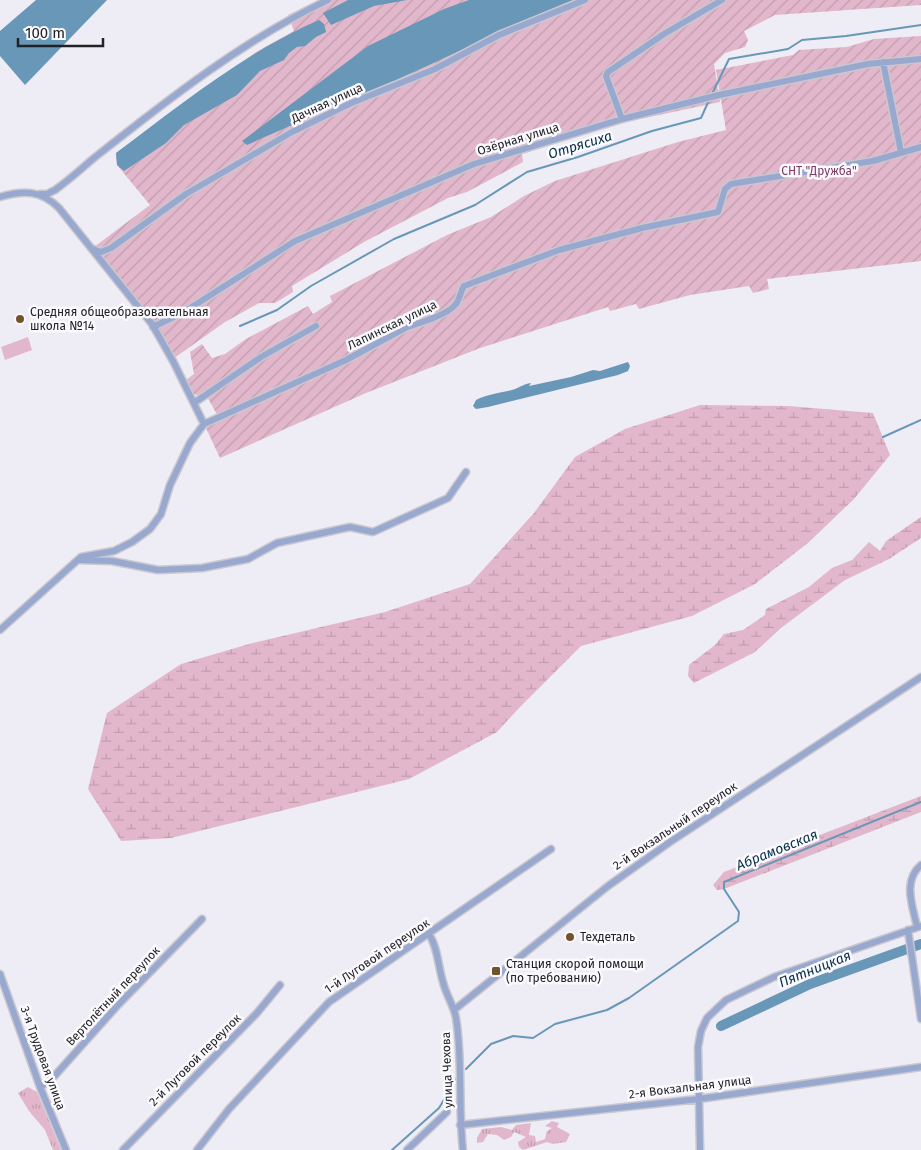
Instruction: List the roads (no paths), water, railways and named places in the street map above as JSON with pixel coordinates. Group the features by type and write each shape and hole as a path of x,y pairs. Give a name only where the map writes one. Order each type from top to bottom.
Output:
{"street":[{"path":"0,197 21,191 40,194 56,190 111,145 217,66 282,24 328,0"},
{"name":"Дачная улица","path":"93,249 101,252 110,248 186,194 292,132 349,104 435,68 499,36 585,0"},
{"path":"622,119 606,76 608,72 664,34 722,0"},
{"name":"Озёрная улица","path":"153,327 178,315 277,252 316,231 474,164 622,119 803,76 883,62 921,58"},
{"path":"883,62 901,152"},
{"name":"Лапинская улица","path":"204,424 275,394 407,327 443,312 455,305 464,286 522,263 602,238 718,212 725,189 731,184 873,160 921,147"},
{"path":"0,630 76,561 88,555 119,548 150,529 161,514 170,485 190,443 204,424 153,327 93,249 58,208 40,194"},
{"path":"194,404 261,357 316,326"},
{"path":"76,561 112,561 158,570 202,568 248,559 277,543 350,527 372,532 448,498 466,472"},
{"name":"2-й Вокзальный переулок","path":"454,1010 608,886 670,842 921,677"},
{"name":"1-й Луговой переулок","path":"197,1150 229,1109 324,1007 341,992 429,934 551,849"},
{"path":"700,1150 698,1055 703,1024 716,1007 752,987 820,960 919,927 910,883 913,873 921,865"},
{"name":"Вертолётный переулок","path":"40,1087 50,1081 118,1005 202,919"},
{"path":"908,930 919,989 921,1019"},
{"name":"улица Чехова","path":"429,934 435,945 443,985 454,1010 460,1053 460,1125 463,1150"},
{"name":"3-я Трудовая улица","path":"0,974 40,1087 66,1150"},
{"name":"2-й Луговой переулок","path":"123,1150 257,1013 280,985"},
{"name":"2-я Вокзальная улица","path":"460,1125 699,1098 921,1067"},
{"path":"407,1150 447,1112"}],"water":[{"path":"36,0 107,0 25,85 0,56 0,31"},
{"path":"348,0 407,0 374,6 331,25 323,13"},
{"path":"469,0 573,0 247,145 242,141 368,46 444,9"},
{"path":"319,20 324,24 326,32 305,46 297,47 284,60 260,71 237,95 184,125 166,143 124,171 117,165 116,153 214,80 265,48"},
{"path":"628,362 630,366 628,371 618,375 488,407 476,409 473,406 476,400 480,398 531,383 529,386 593,370 600,371"}],"waterway":[{"name":"Отрясиха","path":"712,94 729,59 788,49 802,40 846,36 921,25"},
{"name":"Отрясиха","path":"240,326 277,310 311,286 394,239 475,205 527,172 578,157 652,131 701,118 710,98"},
{"path":"883,437 921,420"},
{"name":"Абрамовская","path":"466,1069 491,1044 513,1036 533,1038 555,1024 607,1010 629,998 738,921 739,912 724,889 724,882 921,802"},
{"name":"Пятницкая","path":"721,1026 810,984 921,944"},
{"name":"Абрамовская","path":"392,1150 439,1108 457,1078"}],"place":[{"name":"Средняя общеобразовательная школа №14","path":"20,319"},
{"name":"Техдеталь","path":"570,937"},
{"name":"Станция скорой помощи (по требованию)","path":"496,971"}],"park label":[{"name":"СНТ \"Дружба\"","path":"819,171"}]}
